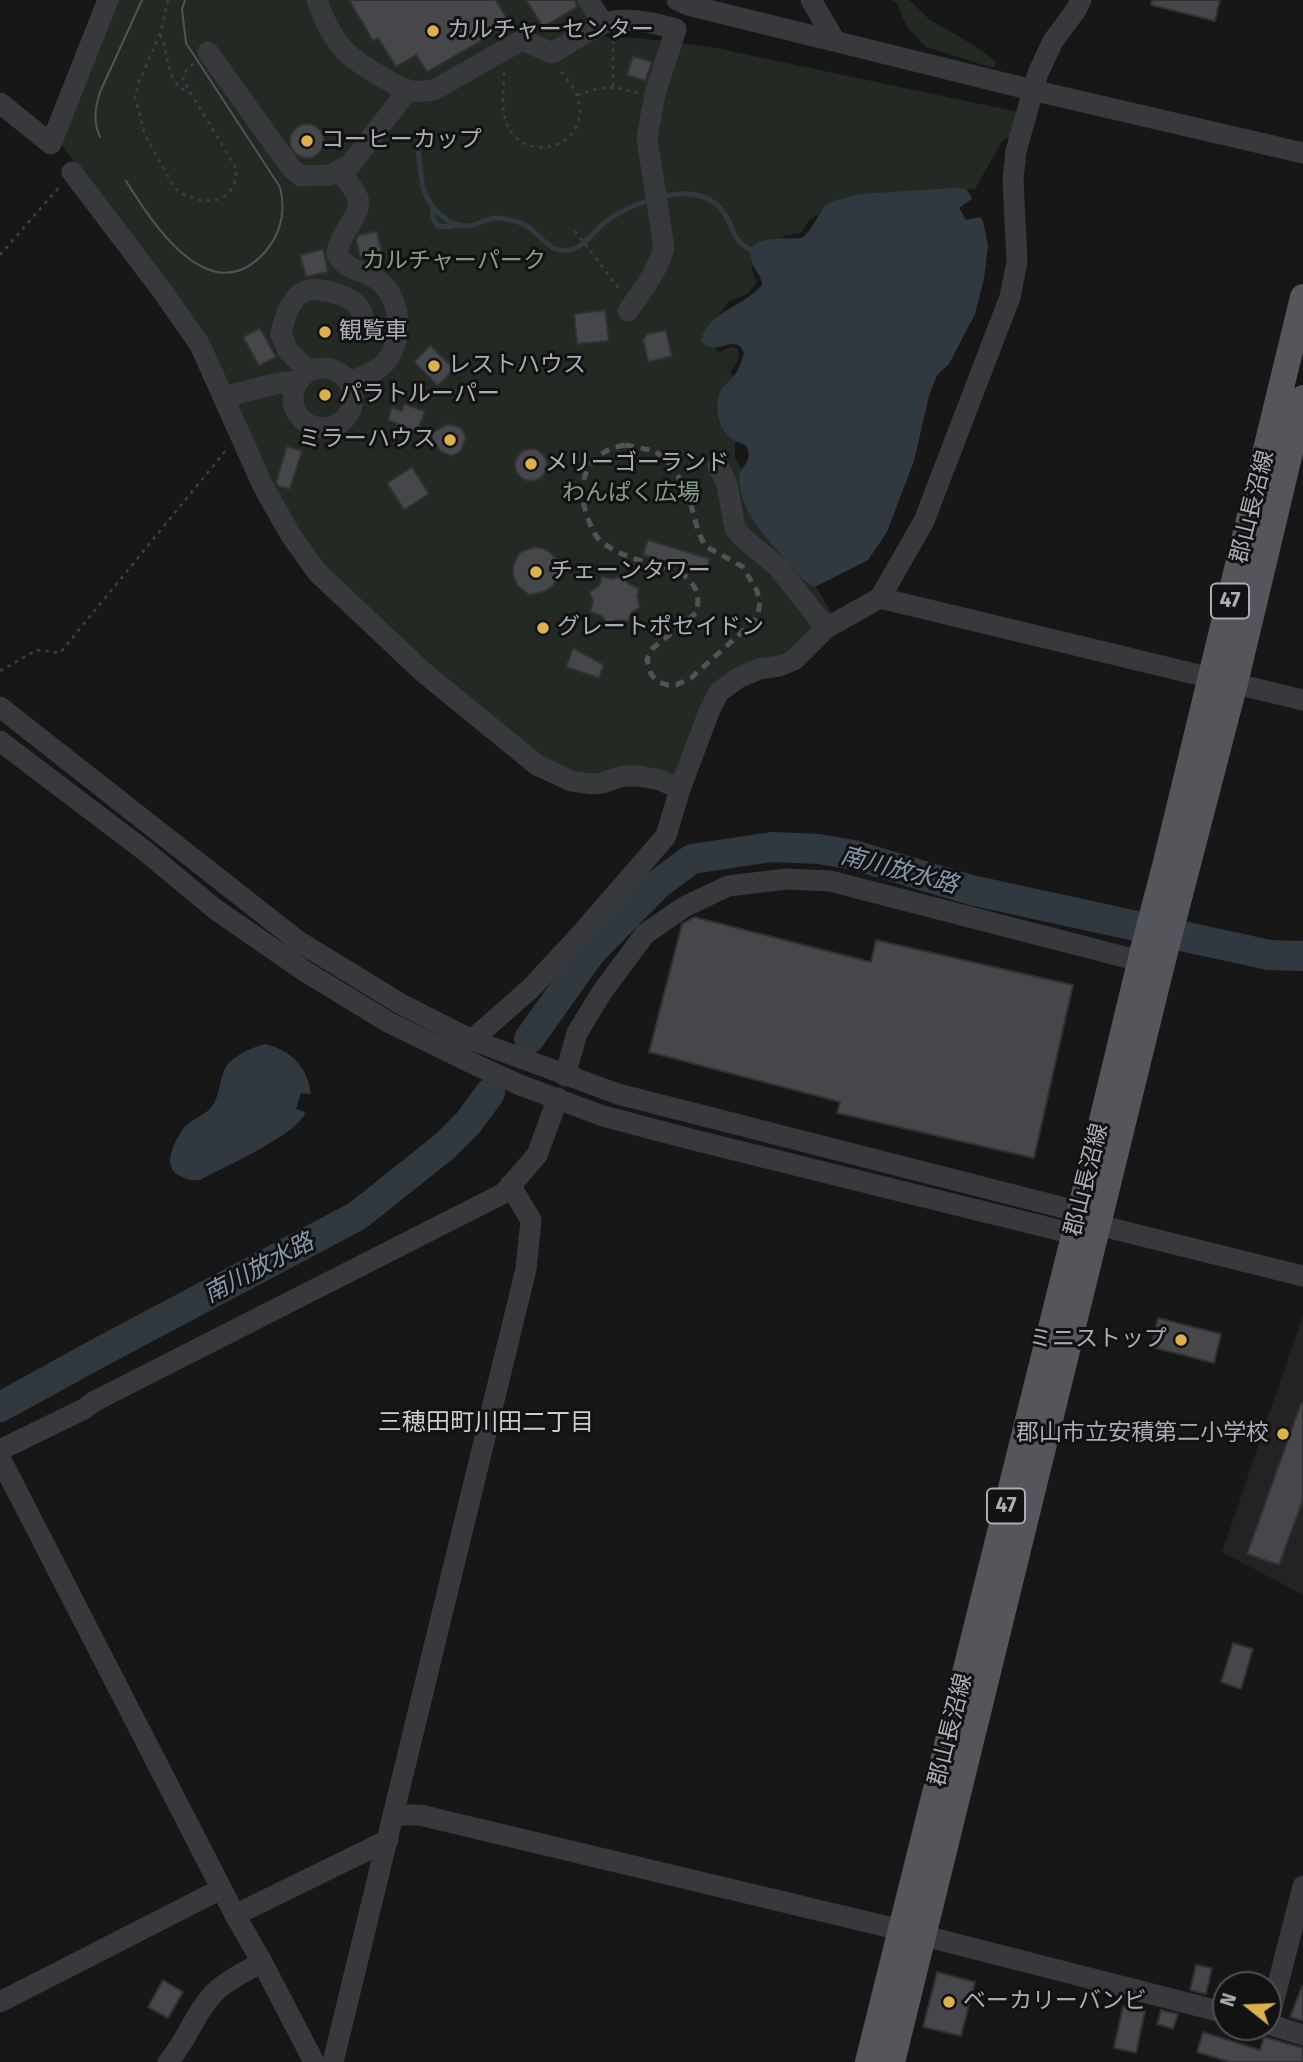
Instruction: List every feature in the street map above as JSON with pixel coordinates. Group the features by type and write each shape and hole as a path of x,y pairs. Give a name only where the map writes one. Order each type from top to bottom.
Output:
{"main road":[{"name":"郡山長沼線","path":"1223,681 1303,297"},
{"name":"郡山長沼線","path":"892,2062 912,1933 1149,956 1166,906 1223,681 1303,398"},
{"name":"郡山長沼線","path":"868,2062 912,1933"}],"street":[{"path":"0,103 51,144 108,0"},
{"path":"317,0 346,52 361,64 408,90 422,92 436,89 522,40 552,53 608,23 634,20 676,29 654,98 647,138 664,248 653,275 630,308"},
{"path":"588,0 608,23"},
{"path":"811,0 835,41"},
{"path":"472,1040 531,988 666,836 680,789 719,692 738,678 759,669 794,660 826,628 880,598 924,521 1010,297 1017,261 1013,180 1016,151 1032,90 1053,41 1081,0"},
{"path":"683,3 1032,90 1303,153"},
{"path":"208,52 297,173 302,176 330,174 351,164 408,90"},
{"path":"339,170 358,198 358,207 340,239 337,254 344,264 377,279 387,289 398,318 395,344 386,362 349,382"},
{"path":"72,172 200,345 263,486 290,534 317,572 392,644 537,765 570,781 590,784 624,776 639,776 660,780 680,789"},
{"path":"303,376 281,334 289,307 304,291 314,289 338,293 354,302 363,313 365,321 362,332"},
{"path":"223,397 327,367 337,371 349,382 353,398 351,410 345,419 325,428 313,427 296,413 293,391 303,376"},
{"path":"718,466 727,484 735,528 741,537 778,567 826,628"},
{"path":"880,598 1303,700"},
{"path":"0,707 298,941 401,1004 472,1040 618,1094 1084,1224"},
{"path":"0,741 145,851 215,909 295,964 388,1022 520,1085 603,1116 694,1140 1084,1224 1303,1276"},
{"path":"565,1076 577,1033 645,934 684,906 728,886 787,879 830,881 1149,956"},
{"path":"0,1450 504,1193 537,1155 558,1098"},
{"path":"333,2062 526,1269 531,1220 510,1185"},
{"path":"0,1458 221,1889 314,2062"},
{"path":"394,1815 420,1815 912,1933 1212,2009"},
{"path":"235,1915 388,1840"},
{"path":"1281,1971 1303,1886"},
{"path":"0,2002 221,1889"},
{"path":"168,2062 215,1992 262,1962"},
{"path":"1282,2028 1303,2035"}],"path":[{"path":"168,0 160,34 135,91 145,135 164,172 179,193 202,201 218,198 231,191 237,170 183,80 186,70 208,52"},
{"path":"608,23 613,86"},
{"path":"160,34 166,48 170,72 183,90 191,93"},
{"path":"500,52 504,67 506,125 516,137 527,144 540,147 554,147 566,140 579,120 577,95 558,68 552,53"},
{"path":"577,95 613,86 654,98"},
{"path":"0,255 72,172"},
{"path":"575,231 630,308"},
{"path":"0,671 37,650 60,653 240,432"}],"shaded area":[{"path":"954,188 969,193 972,199 959,208 966,220 980,217 988,246 984,279 975,314 949,364 937,375 929,396 914,461 887,532 868,560 815,587 802,578 769,541 744,502 739,475 748,458 748,450 745,445 726,433 720,423 718,405 720,391 736,373 744,353 736,344 707,346 701,341 704,331 718,316 762,285 751,259 754,245 778,238 802,238 826,204 837,200 860,194"},
{"path":"265,1044 291,1056 306,1076 311,1094 301,1093 296,1109 305,1112 300,1120 276,1140 200,1180 190,1180 174,1172 170,1161 173,1147 186,1125 213,1105 228,1065 242,1053"},
{"name":"郡山市立安積第二小学校","path":"1303,1315 1303,1595 1222,1552"}],"green space":[{"name":"カルチャーパーク","path":"115,0 580,0 606,37 639,38 711,47 1018,112 1014,120 1013,135 1002,141 975,189 832,206 809,220 801,233 786,235 765,248 751,268 757,283 747,294 728,302 706,334 718,353 731,347 738,349 737,362 730,372 736,382 735,458 832,613 798,647 746,666 676,777 602,779 535,760 319,568 162,280 60,141"},
{"path":"891,0 909,0 930,20 980,49 996,62 993,68 926,47 907,27 897,4"}],"building":[{"name":"カルチャーセンター","path":"349,0 496,0 510,24 427,72 416,55 396,67 378,38 373,41"},
{"name":"カルチャーセンター","path":"526,0 575,0 577,7 543,27"},
{"path":"1152,0 1220,0 1215,21 1151,5"},
{"path":"633,56 652,62 645,81 627,75"},
{"name":"コーヒーカップ","path":"307,124 319,129 324,141 319,153 307,158 295,153 290,141 295,129"},
{"path":"377,231 382,253 360,257 356,240 359,235"},
{"path":"323,249 328,272 306,277 300,255"},
{"path":"605,310 609,341 577,344 574,314"},
{"path":"260,328 276,357 259,366 243,337"},
{"path":"666,330 672,356 648,362 643,340 647,334"},
{"name":"レストハウス","path":"430,345 454,369 438,386 414,362"},
{"path":"404,404 425,411 417,432 388,420 392,407 402,411"},
{"name":"ミラーハウス","path":"448,424 461,428 466,437 461,451 452,456 441,452 429,434"},
{"path":"287,446 302,451 290,489 278,486 276,482"},
{"name":"メリーゴーランド","path":"531,449 542,454 547,465 542,476 531,481 520,476 515,465 520,454"},
{"path":"412,467 429,494 404,510 387,483"},
{"path":"648,540 710,559 705,574 643,555"},
{"name":"チェーンタワー","path":"534,547 550,552 556,559 558,578 553,586 544,592 529,595 517,585 513,565 520,552"},
{"path":"623,575 629,584 639,588 637,596 640,607 632,612 628,621 617,620 607,625 602,616 590,612 593,601 589,592 599,586 602,576 612,579"},
{"path":"573,648 604,665 599,678 566,667"},
{"path":"694,917 871,962 876,940 1073,985 1034,1158 837,1113 840,1102 649,1052 682,924"},
{"path":"1158,1318 1221,1334 1214,1363 1151,1347"},
{"path":"1301,1403 1303,1500 1279,1565 1247,1554"},
{"path":"1233,1643 1253,1649 1241,1689 1221,1682"},
{"path":"1196,1965 1212,1968 1206,1994 1190,1990"},
{"path":"937,1972 975,1982 961,2036 923,2027"},
{"path":"163,1980 183,1992 168,2018 148,2007"},
{"path":"1303,1986 1303,2021 1290,2017"},
{"path":"1123,2006 1145,2011 1136,2053 1114,2048"},
{"path":"1161,2010 1178,2014 1173,2029 1157,2024"},
{"path":"1203,2032 1212,2035 1212,2041 1232,2041 1260,2050 1263,2041 1278,2041 1303,2048 1303,2062 1230,2062 1197,2052"}],"waterway":[{"path":"418,150 425,193 442,216 462,226 495,218 512,220 528,227 558,250 580,246 609,219 651,199"},
{"path":"661,197 690,194 708,199 722,211 738,240 751,250"},
{"path":"433,209 432,217 438,226 456,225"},
{"name":"南川放水路","path":"529,1039 591,952 658,884 692,859 772,847 818,849 854,855 971,890 1269,955 1303,956"},
{"name":"南川放水路","path":"0,1407 357,1216 445,1146 468,1123 490,1093"}],"tram line":[{"path":"100,137 96,125 100,92 142,0"},
{"path":"126,181 167,238 185,256 204,268 224,273 244,268 265,252 281,221 280,187 186,43 182,9 185,0"}],"railway":[{"path":"625,445 655,451 670,464 687,490 705,546 743,567 757,591 760,602 753,622 691,678 676,685 658,682 651,674 647,660 652,649 696,613 698,601 694,586 682,574 630,557 602,542 594,532 584,506 583,482 592,462 611,449 625,445"}],"place":[{"name":"カルチャーセンター","path":"433,31"},
{"name":"コーヒーカップ","path":"307,141"},
{"name":"観覧車","path":"325,332"},
{"name":"レストハウス","path":"434,366"},
{"name":"パラトルーパー","path":"325,395"},
{"name":"ミラーハウス","path":"450,440"},
{"name":"メリーゴーランド","path":"531,464"},
{"name":"チェーンタワー","path":"536,572"},
{"name":"グレートポセイドン","path":"543,628"},
{"name":"ミニストップ","path":"1181,1340"},
{"name":"郡山市立安積第二小学校","path":"1283,1434"},
{"name":"ベーカリーバンビ","path":"949,2002"}],"district":[{"name":"三穂田町川田二丁目","path":"486,1423"}],"park label":[{"name":"わんぱく広場","path":"631,494"}]}
